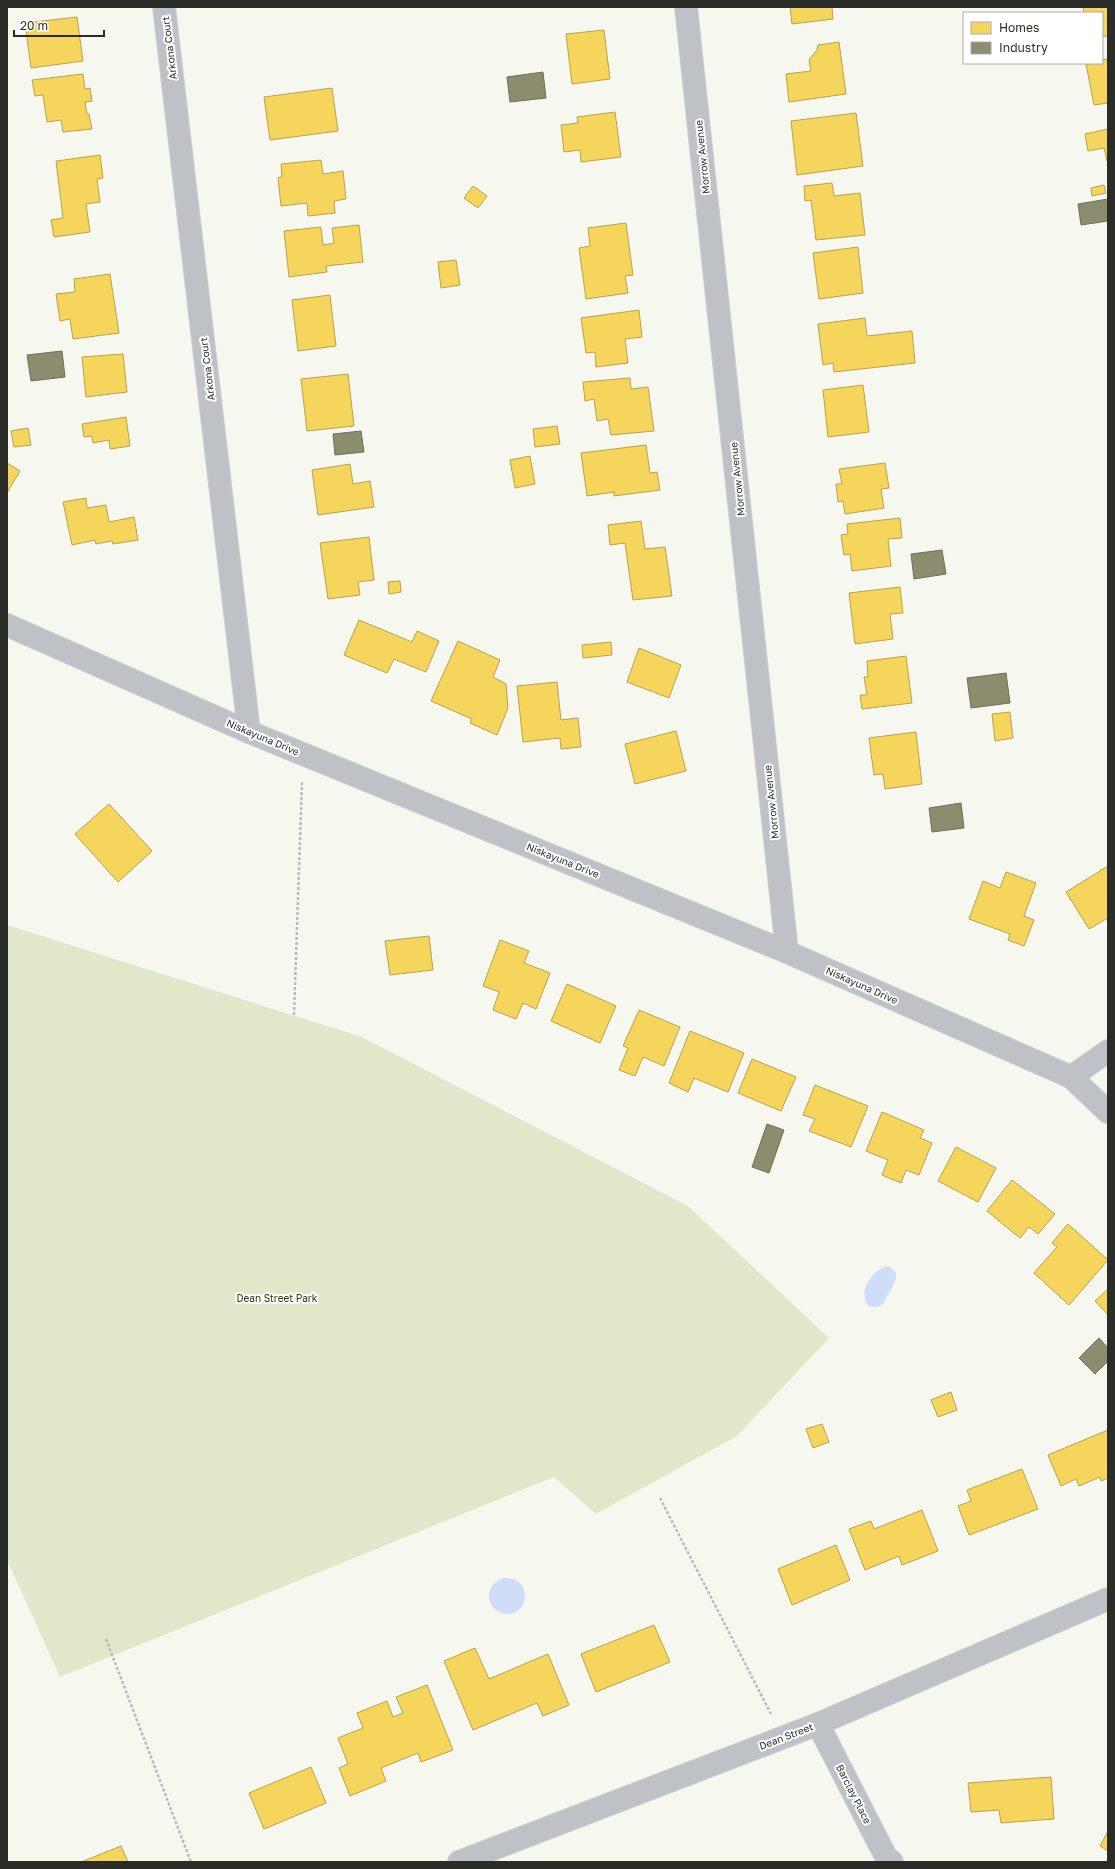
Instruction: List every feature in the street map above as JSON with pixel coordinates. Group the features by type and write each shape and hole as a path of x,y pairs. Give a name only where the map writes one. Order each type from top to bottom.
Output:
{"street":[{"name":"Arkona Court","path":"164,7 249,732"},
{"name":"Morrow Avenue","path":"686,7 787,952"},
{"name":"Niskayuna Drive","path":"7,625 249,732 787,952 1071,1077 1108,1112"},
{"path":"1071,1077 1108,1051"},
{"name":"Dean Street","path":"459,1862 818,1724 1108,1599"},
{"name":"Barclay Place","path":"818,1724 886,1857 892,1862"}],"path":[{"path":"294,1015 303,754"},
{"path":"660,1498 783,1737"},
{"path":"106,1639 191,1862"}],"green space":[{"name":"Dean Street Park","path":"7,925 362,1037 688,1206 829,1338 737,1436 596,1514 554,1477 60,1677 7,1560"}],"water":[{"path":"886,1266 891,1268 896,1274 895,1281 883,1304 878,1307 868,1306 864,1294 865,1288 871,1277"},
{"path":"511,1578 520,1583 524,1589 524,1603 520,1609 511,1614 503,1614 494,1609 490,1603 489,1592 494,1583 500,1579"}],"building: Homes":[{"path":"790,7 832,7 833,19 792,24"},
{"path":"1083,7 1108,7 1108,36 1103,37 1103,12 1084,12"},
{"path":"77,17 83,61 31,68 25,23"},
{"path":"604,30 610,79 572,84 566,34"},
{"path":"839,42 846,94 789,102 786,74 811,71 809,60 817,50 818,45"},
{"path":"1108,59 1108,103 1094,105 1086,64 1103,64 1103,60"},
{"path":"83,74 85,89 90,88 92,101 85,102 92,129 63,132 61,120 47,122 43,95 35,96 32,80"},
{"path":"332,88 338,131 270,140 264,97"},
{"path":"615,112 621,157 581,162 580,150 564,152 561,125 578,123 577,117"},
{"path":"856,113 863,166 797,175 791,121"},
{"path":"1108,129 1108,165 1104,148 1088,151 1085,134"},
{"path":"100,155 103,178 97,179 100,202 86,204 90,232 54,237 51,220 63,218 56,161"},
{"path":"321,160 323,174 343,171 346,199 334,201 335,213 308,216 307,203 281,206 278,178 282,177 281,164"},
{"path":"832,183 834,196 860,193 865,235 816,240 811,200 805,201 804,186"},
{"path":"1104,185 1106,193 1092,196 1091,188"},
{"path":"473,186 487,196 478,208 464,198"},
{"path":"626,223 633,275 625,276 628,293 586,299 579,248 590,246 588,228"},
{"path":"359,225 363,262 326,266 327,272 289,277 284,231 321,227 323,245 334,243 332,228"},
{"path":"858,247 863,293 819,299 813,253"},
{"path":"456,260 460,285 441,288 438,262"},
{"path":"110,274 119,333 73,339 70,319 60,321 56,294 75,292 74,279"},
{"path":"330,295 336,346 298,351 292,300"},
{"path":"639,310 642,337 625,339 628,363 596,367 595,352 586,353 581,318"},
{"path":"865,318 867,336 912,331 915,363 834,372 833,363 823,365 818,324"},
{"path":"123,354 127,392 86,397 82,357"},
{"path":"348,374 354,426 307,431 301,379"},
{"path":"630,378 631,389 648,387 654,431 611,435 608,419 597,421 594,399 585,401 583,382"},
{"path":"863,385 869,432 828,437 823,390"},
{"path":"126,417 130,446 110,449 109,440 93,443 92,436 84,437 82,424"},
{"path":"557,426 560,444 535,447 533,429"},
{"path":"28,428 31,445 14,447 11,431"},
{"path":"646,445 650,473 657,472 660,490 614,496 614,492 587,496 581,453"},
{"path":"530,456 535,484 515,488 510,460"},
{"path":"7,463 20,471 7,493"},
{"path":"885,463 889,488 881,489 884,508 845,514 843,501 838,502 836,484 842,484 839,469"},
{"path":"350,464 353,484 370,481 374,507 318,515 312,470"},
{"path":"86,498 87,508 106,505 109,522 134,517 138,540 113,544 112,541 96,544 95,540 72,545 63,502"},
{"path":"900,518 902,538 888,539 891,566 852,571 850,554 844,555 841,535 848,534 847,524"},
{"path":"641,521 645,549 665,547 672,596 633,600 625,543 610,545 608,525"},
{"path":"369,537 374,580 358,582 360,595 328,599 320,543"},
{"path":"400,581 401,592 389,594 388,582"},
{"path":"900,587 903,613 890,614 893,639 855,644 849,593"},
{"path":"359,620 412,642 417,631 439,641 426,672 394,659 387,673 344,655"},
{"path":"458,641 500,660 493,677 506,684 508,708 497,735 470,723 472,719 431,701"},
{"path":"611,642 612,655 583,658 582,645"},
{"path":"639,648 681,665 669,698 627,682"},
{"path":"906,656 912,703 862,709 860,695 867,695 864,677 868,677 867,661"},
{"path":"557,682 561,720 578,718 581,747 561,749 560,738 523,742 517,686"},
{"path":"1010,712 1013,738 995,741 992,714"},
{"path":"676,731 686,771 635,784 625,744"},
{"path":"916,732 922,784 885,789 883,774 874,775 869,738"},
{"path":"109,804 152,851 118,882 75,834"},
{"path":"1108,866 1108,918 1089,929 1066,892"},
{"path":"1006,872 1036,883 1024,916 1034,920 1024,946 1008,940 1010,934 969,919 983,881 1000,888"},
{"path":"429,936 433,970 390,975 385,941"},
{"path":"500,940 529,951 524,963 550,973 536,1009 523,1003 516,1019 493,1010 499,992 483,986"},
{"path":"567,984 616,1006 600,1043 551,1021"},
{"path":"639,1010 680,1027 664,1066 643,1057 635,1076 619,1070 628,1048 623,1046"},
{"path":"690,1031 744,1053 728,1092 694,1078 688,1092 669,1083"},
{"path":"752,1059 796,1077 781,1111 738,1093"},
{"path":"815,1085 868,1106 851,1147 809,1131 815,1119 803,1115"},
{"path":"882,1112 924,1130 920,1138 932,1143 919,1175 906,1170 901,1183 882,1175 888,1160 866,1151"},
{"path":"956,1147 996,1168 978,1202 938,1181"},
{"path":"1012,1180 1055,1214 1038,1234 1029,1227 1020,1238 987,1211"},
{"path":"1068,1224 1108,1260 1069,1305 1034,1273 1057,1247 1052,1243"},
{"path":"1108,1289 1108,1315 1095,1301"},
{"path":"951,1392 957,1410 938,1417 931,1400"},
{"path":"822,1424 829,1442 813,1448 806,1429"},
{"path":"1108,1430 1108,1478 1101,1481 1100,1477 1079,1486 1076,1479 1061,1486 1048,1455"},
{"path":"1022,1469 1038,1509 969,1535 958,1506 971,1501 967,1490"},
{"path":"922,1510 938,1551 902,1565 899,1556 865,1570 849,1529 871,1521 874,1529"},
{"path":"836,1545 850,1580 792,1605 778,1569"},
{"path":"654,1625 670,1662 596,1692 581,1654"},
{"path":"475,1648 489,1679 548,1654 569,1705 543,1716 537,1703 473,1730 444,1661"},
{"path":"427,1685 453,1750 421,1762 418,1753 381,1768 386,1781 350,1796 339,1768 348,1764 338,1738 363,1728 357,1713 387,1701 393,1717 403,1713 396,1697"},
{"path":"311,1767 326,1803 264,1829 249,1793"},
{"path":"1051,1777 1054,1819 1001,1823 999,1810 971,1812 968,1783"},
{"path":"1108,1831 1108,1851 1100,1846"},
{"path":"121,1846 128,1862 81,1862"}],"building: Industry":[{"path":"543,72 546,98 510,102 507,77"},
{"path":"1108,199 1108,221 1081,225 1078,204"},
{"path":"62,351 65,377 31,381 27,355"},
{"path":"361,431 364,452 335,455 333,434"},
{"path":"942,550 946,574 914,579 911,554"},
{"path":"1006,673 1010,703 971,708 967,678"},
{"path":"961,803 964,828 932,832 929,808"},
{"path":"767,1124 784,1130 769,1173 752,1167"},
{"path":"1099,1338 1108,1348 1108,1361 1095,1374 1079,1358"}]}
